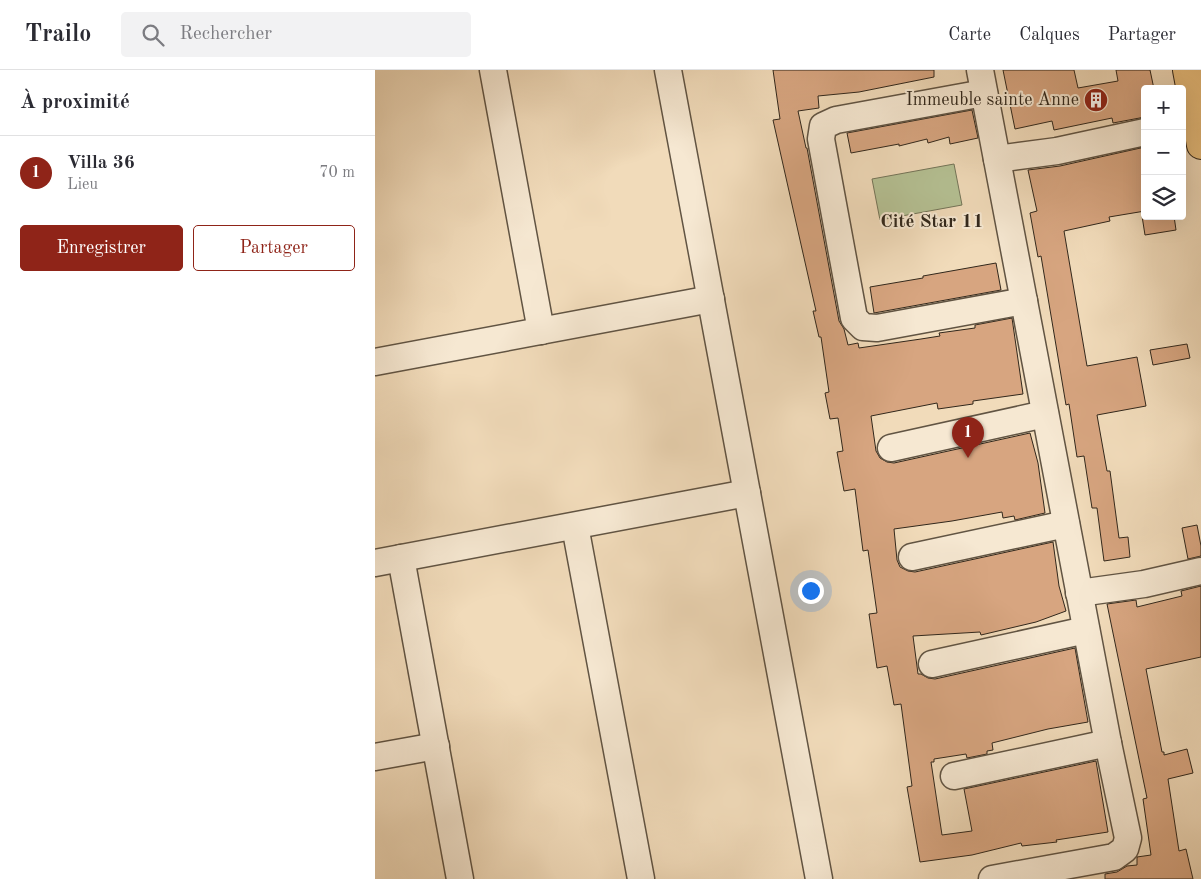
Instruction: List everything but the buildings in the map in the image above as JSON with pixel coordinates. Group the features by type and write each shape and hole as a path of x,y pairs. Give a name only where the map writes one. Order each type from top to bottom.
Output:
{"main road":[{"path":"1187,70 1193,129"}],"street":[{"path":"493,70 541,331"},
{"path":"668,70 819,879"},
{"path":"992,879 1114,857 1125,849 1128,838 1086,630 1024,301 982,82 836,120 823,126 821,139 854,318 863,327 877,328 1024,301"},
{"path":"997,159 1057,151 1141,133"},
{"path":"375,362 711,299"},
{"path":"891,448 1045,414"},
{"path":"375,563 747,493"},
{"path":"912,558 1066,524"},
{"path":"575,526 641,879"},
{"path":"401,558 460,879"},
{"path":"1079,593 1144,584 1201,571"},
{"path":"932,664 1086,630"},
{"path":"954,776 1108,743"},
{"path":"375,757 436,746"}],"green space":[{"path":"954,164 962,205 880,220 872,179"}],"place":[{"name":"Immeuble sainte Anne","path":"1096,100"},
{"name":"Villa 36","path":"968,458"}],"district":[{"name":"Cité Star 11","path":"932,222"}]}
